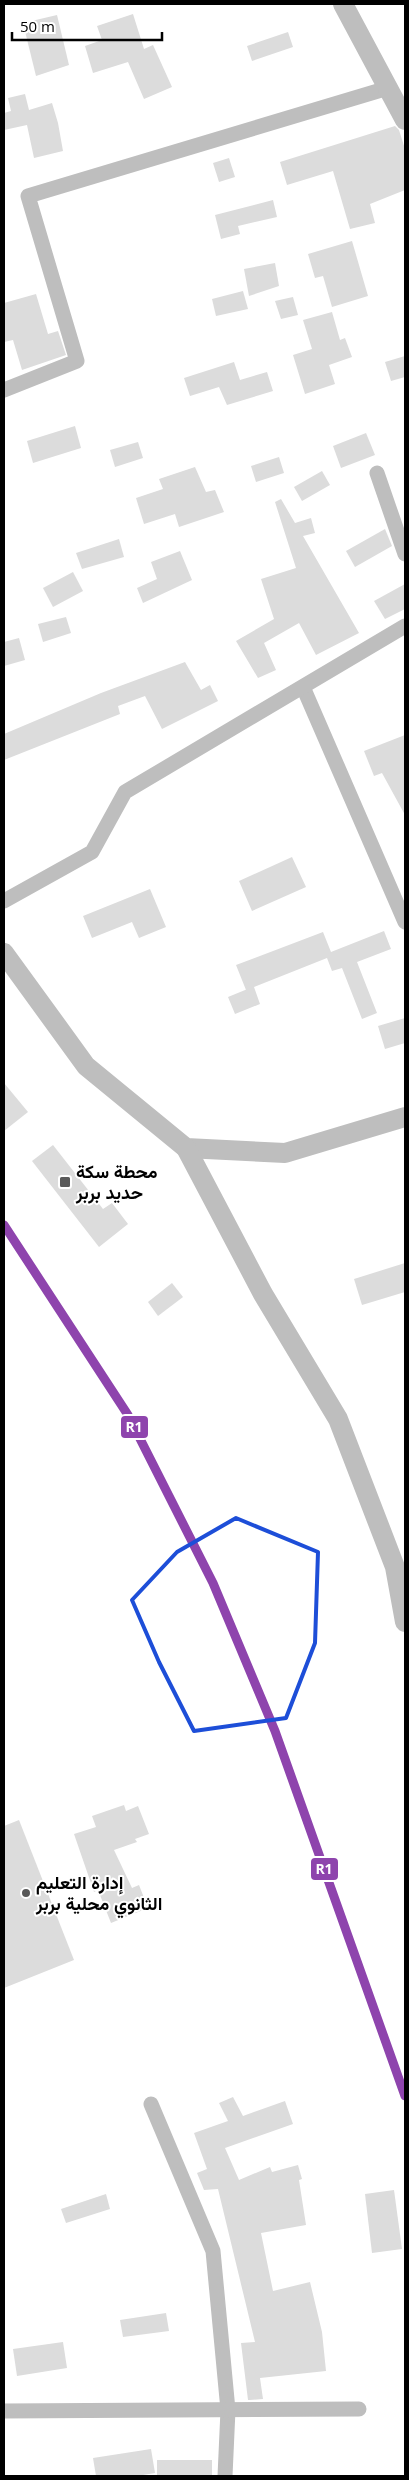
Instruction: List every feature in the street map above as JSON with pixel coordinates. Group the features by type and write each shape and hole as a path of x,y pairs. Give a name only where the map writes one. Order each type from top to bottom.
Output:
{"street":[{"path":"343,4 405,120"},
{"path":"4,390 77,361 28,196 388,88"},
{"path":"377,473 405,554"},
{"path":"4,901 92,852 125,792 405,626"},
{"path":"303,687 405,922"},
{"path":"4,954 86,1066 186,1148 264,1294 338,1419 394,1567 405,1622"},
{"path":"186,1148 286,1153 405,1117"},
{"path":"151,2104 213,2251 228,2410 225,2476"},
{"path":"4,2411 359,2409"}],"highlighted area":[{"path":"236,1518 318,1552 315,1643 286,1718 194,1731 159,1662 132,1600 177,1552"}],"building":[{"path":"133,14 144,49 153,45 172,87 144,99 128,62 93,73 85,46 102,40 97,26"},
{"path":"57,15 69,65 36,76 23,23"},
{"path":"288,32 293,47 252,61 247,46"},
{"path":"25,94 29,110 52,103 63,151 34,158 27,125 4,130 4,113 11,111 8,98"},
{"path":"395,126 399,130 405,149 405,190 370,204 375,223 350,229 333,171 287,185 280,162"},
{"path":"229,158 235,177 219,182 213,163"},
{"path":"273,200 277,217 238,226 240,234 221,239 215,215"},
{"path":"352,241 368,296 332,307 323,276 315,278 308,254"},
{"path":"275,263 279,286 249,296 244,269"},
{"path":"243,291 248,309 216,316 212,299"},
{"path":"36,294 48,334 58,331 66,355 22,370 13,340 4,342 4,303"},
{"path":"293,297 298,315 281,319 275,301"},
{"path":"332,312 340,340 345,338 352,357 329,365 335,384 305,394 293,355 312,349 303,320"},
{"path":"405,356 405,377 391,381 385,362"},
{"path":"234,362 240,380 267,372 273,391 227,405 219,387 190,396 184,378"},
{"path":"75,426 81,448 33,463 27,441"},
{"path":"366,433 375,455 341,468 333,446"},
{"path":"138,442 143,458 115,467 110,450"},
{"path":"279,457 284,473 256,482 251,466"},
{"path":"195,467 206,492 215,490 224,512 179,527 175,514 144,524 136,498 163,489 159,479"},
{"path":"322,471 330,485 302,501 294,487"},
{"path":"281,499 295,523 311,518 315,533 303,536 359,633 316,655 299,623 264,643 276,670 258,678 236,641 274,619 261,579 296,568 275,502"},
{"path":"385,529 392,546 355,567 346,551"},
{"path":"119,539 124,557 82,569 76,553"},
{"path":"180,551 192,580 143,603 137,588 157,579 151,562"},
{"path":"73,572 83,591 53,607 43,588"},
{"path":"405,584 405,609 385,619 374,601"},
{"path":"66,617 71,633 43,642 38,624"},
{"path":"19,638 25,660 4,666 4,642"},
{"path":"185,662 201,690 210,685 218,701 162,729 145,696 118,706 120,714 4,760 4,734 101,693"},
{"path":"405,735 405,815 382,773 374,776 364,751"},
{"path":"292,857 306,887 252,911 239,881"},
{"path":"150,889 166,927 139,938 132,922 92,938 83,916"},
{"path":"384,931 391,949 357,962 377,1013 362,1019 342,968 332,971 327,958 254,987 260,1004 235,1014 228,997 246,990 236,965 323,932 331,952"},
{"path":"405,1018 405,1043 385,1049 378,1026"},
{"path":"4,1083 28,1112 4,1131"},
{"name":"محطة سكة حديد بربر","path":"53,1145 103,1209 112,1203 128,1224 99,1247 32,1161"},
{"path":"405,1263 405,1292 362,1305 354,1279"},
{"path":"172,1283 183,1297 158,1316 148,1302"},
{"path":"124,1805 126,1811 138,1806 149,1834 135,1839 137,1842 114,1850 132,1888 139,1885 148,1908 111,1923 98,1890 94,1892 74,1834 96,1827 92,1816"},
{"name":"إدارة التعليم الثانوي محلية بربر","path":"19,1820 74,1960 4,1988 4,1826"},
{"path":"233,2097 243,2116 285,2101 293,2124 225,2148 239,2180 270,2167 272,2172 298,2165 302,2179 299,2180 306,2225 261,2233 273,2291 310,2282 322,2332 326,2371 260,2378 263,2399 248,2400 241,2343 255,2342 218,2189 204,2190 197,2173 207,2169 194,2133 228,2121 219,2103"},
{"path":"394,2190 402,2249 372,2253 365,2194"},
{"path":"106,2194 110,2209 66,2223 61,2209"},
{"path":"166,2313 169,2331 123,2337 120,2320"},
{"path":"63,2342 67,2368 17,2376 13,2349"},
{"path":"151,2449 155,2473 137,2476 96,2476 93,2458"},
{"path":"157,2460 212,2460 212,2476 157,2476"}],"transit line":[{"name":"R1","path":"4,1225 128,1415 213,1583 275,1731 405,2096"}],"place":[{"name":"محطة سكة حديد بربر","path":"65,1182"},
{"name":"إدارة التعليم الثانوي محلية بربر","path":"26,1893"}]}
